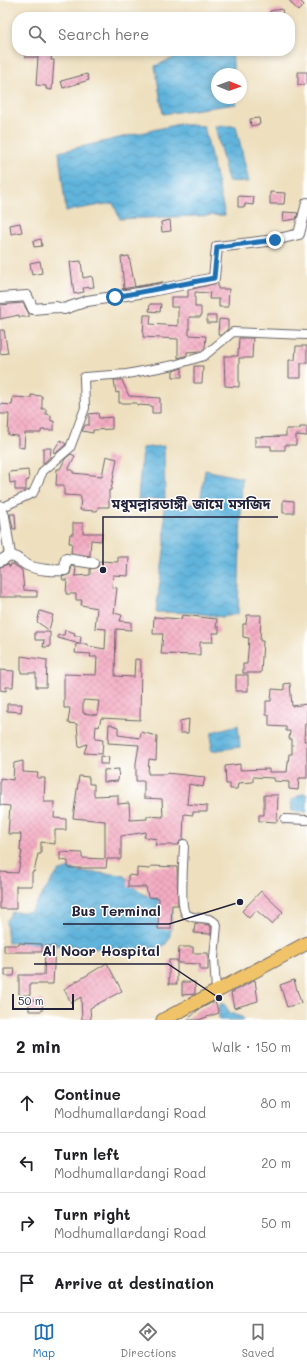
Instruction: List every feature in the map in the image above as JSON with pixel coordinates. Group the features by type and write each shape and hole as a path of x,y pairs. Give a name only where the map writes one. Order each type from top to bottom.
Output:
{"highway":[{"path":"162,1020 307,943"}],"street":[{"path":"0,298 27,296 33,309 56,307 64,308 87,301 152,291 214,278 217,247 275,240 299,234 307,203"},
{"path":"10,555 1,507 33,493 43,471 70,448 85,408 84,378 127,374 174,365 204,356 233,332 307,335"},
{"path":"0,561 10,555"},
{"path":"10,555 20,559 27,565 52,570 65,570 66,559 93,563"},
{"path":"285,819 307,820"},
{"path":"184,844 182,882 184,910 186,914 190,916 210,918 217,925 214,958 216,990"}],"water":[{"path":"178,56 232,56 233,68 211,68 211,104 236,104 163,114 155,66"},
{"path":"179,124 204,126 225,215 120,219 113,203 66,211 59,152"},
{"path":"215,126 236,126 249,182 228,181"},
{"path":"164,446 165,499 138,500 142,448"},
{"path":"205,470 242,478 238,614 222,617 196,613 156,612 165,543 164,507 200,503"},
{"path":"238,725 240,747 211,751 212,732"},
{"path":"304,793 307,795 307,813 292,811 291,800"},
{"path":"69,868 77,871 124,875 139,891 144,894 155,898 170,900 172,910 171,930 168,941 165,945 156,948 116,949 8,943 6,921 12,912 30,912 58,872"},
{"path":"221,1003 225,1005 230,1013 242,1017 244,1020 219,1020 219,1006"}],"building":[{"path":"289,0 299,0 304,5 298,11"},
{"path":"282,9 282,12 270,12"},
{"path":"51,56 51,60 54,60 52,90 46,89 46,86 36,85 38,57 25,57"},
{"path":"298,72 307,72 307,84 298,85"},
{"path":"87,74 89,80 63,88 61,81"},
{"path":"259,118 260,124 251,126 250,119"},
{"path":"270,192 285,193 284,204 270,204"},
{"path":"238,196 254,197 253,205 245,204 245,207 238,207"},
{"path":"284,212 298,213 296,219 283,221"},
{"path":"170,220 171,231 162,232 161,222"},
{"path":"20,223 22,232 11,234 10,225"},
{"path":"41,239 42,246 34,247 33,241"},
{"path":"129,256 135,287 122,289 124,288 121,257"},
{"path":"40,261 42,273 32,275 30,263"},
{"path":"81,261 83,278 92,276 94,287 83,288 84,292 74,294 70,262"},
{"path":"218,283 218,289 229,289 228,307 219,307 219,299 209,299 210,293 195,292 195,307 201,307 201,317 189,317 189,335 206,336 205,348 201,351 187,352 187,355 178,358 178,339 143,337 144,315 151,315 150,324 178,326 178,307 171,307 171,297 188,297 188,290"},
{"path":"23,303 29,317 19,317 19,315 0,319 0,305"},
{"path":"150,304 161,304 160,312 149,311"},
{"path":"207,316 216,316 216,323 207,323"},
{"path":"219,319 228,320 228,329 221,335 218,335"},
{"path":"0,330 4,330 8,353 0,354"},
{"path":"239,338 253,338 252,358 239,358 239,387 225,386 224,356 238,356"},
{"path":"296,346 307,346 307,363 301,363 301,378 289,378 289,360 295,360"},
{"path":"194,366 203,366 202,383 194,383"},
{"path":"182,368 182,377 173,377 173,371"},
{"path":"114,380 122,380 129,396 160,398 160,413 152,413 152,406 137,405 137,403 119,403 119,392 116,393"},
{"path":"31,395 42,396 42,409 46,409 46,414 51,415 51,421 54,421 54,430 41,430 41,433 25,433 24,448 18,447 18,436 8,435 9,414 0,414 0,404 12,405 13,397 31,398"},
{"path":"98,413 99,418 112,417 112,429 93,430 93,433 82,431 85,425 89,425 89,414"},
{"path":"300,427 307,427 307,436 296,435 296,445 285,445 285,450 271,450 271,446 255,446 255,437 286,436 286,429 300,429"},
{"path":"60,440 66,444 56,453 53,452"},
{"path":"43,448 51,448 50,457 43,464"},
{"path":"71,454 75,456 68,470 73,470 73,473 102,476 106,456 117,459 111,490 109,490 109,507 98,507 97,511 80,510 81,496 64,495 64,485 56,485 57,469 60,469 65,459"},
{"path":"28,470 29,480 26,481 26,490 15,490 15,482 10,483 9,472"},
{"path":"283,500 294,501 294,513 283,513"},
{"path":"10,514 15,514 16,529 13,529"},
{"path":"73,523 83,523 83,533 102,533 101,541 91,540 90,556 71,553 72,543 69,543 70,534 73,534"},
{"path":"118,557 129,557 128,576 113,575 112,587 117,588 114,613 122,615 120,621 131,622 131,630 116,629 115,676 134,677 135,659 141,660 140,720 101,718 99,727 96,726 95,739 103,740 102,754 84,753 87,744 79,747 77,724 68,723 70,708 64,708 64,674 96,675 97,657 90,657 91,654 75,653 76,644 88,644 88,646 105,649 106,629 95,628 97,608 81,605 82,600 76,600 76,594 66,594 67,580 63,580 62,577 70,574 72,566 76,567 75,576 90,575 90,569 98,567 99,561 118,562","holes":["83,700 99,701 97,715 83,713"]},
{"path":"8,564 10,567 11,564 13,564 22,570 24,590 37,591 37,597 0,597 0,567"},
{"path":"40,611 53,615 49,630 37,622"},
{"path":"182,615 217,619 216,627 219,627 219,633 212,633 213,642 200,642 200,655 161,654 163,634 153,634 154,617 181,619"},
{"path":"247,615 261,615 260,641 263,641 261,673 243,673 243,664 247,664 249,638 243,637 243,624 246,624"},
{"path":"65,630 75,633 74,636 81,636 80,644 58,638 58,635 64,635"},
{"path":"35,632 50,632 50,647 43,647 44,640 35,640"},
{"path":"21,656 47,660 46,687 36,687 36,673 21,673"},
{"path":"0,670 14,671 13,687 6,687 6,691 0,690"},
{"path":"236,675 248,675 248,691 236,691"},
{"path":"290,683 292,706 307,704 307,724 305,724 304,741 307,741 307,778 299,778 298,790 289,789 289,782 274,781 274,778 253,777 253,782 238,783 237,789 230,789 230,784 226,784 225,766 240,764 240,770 269,769 269,772 287,772 289,754 292,754 292,739 289,739 290,731 286,731 286,727 269,726 269,715 266,715 266,701 271,701 272,689 284,690 284,684"},
{"path":"7,704 22,704 21,712 7,711"},
{"path":"189,719 188,733 180,733 180,721"},
{"path":"109,724 118,727 118,735 140,738 141,732 157,736 156,760 149,759 148,774 166,773 205,777 203,787 189,784 187,804 207,806 207,812 193,812 193,815 184,814 183,839 178,845 155,845 157,839 144,837 146,832 121,836 121,859 107,859 106,868 68,868 68,861 60,860 60,852 82,853 82,858 105,859 105,821 73,818 79,776 89,777 89,784 94,784 94,796 118,795 118,804 129,803 130,820 147,819 147,816 163,817 162,799 144,798 144,781 136,781 136,763 139,745 108,743"},
{"path":"100,756 109,757 108,764 100,764"},
{"path":"23,761 23,772 38,773 37,778 45,778 44,802 55,802 54,818 66,819 66,830 55,830 55,844 41,842 41,854 38,854 34,872 32,872 32,886 16,886 16,909 0,909 0,872 18,873 22,851 20,851 21,834 8,834 10,806 0,805 0,778 13,780 14,763"},
{"path":"119,769 118,781 104,782 104,770"},
{"path":"264,795 278,795 277,822 259,821 259,815 264,815"},
{"path":"151,866 177,867 178,905 172,905 171,929 158,929 159,898 148,897 146,887 128,887 128,875 137,876 137,868 150,869"},
{"path":"261,891 283,912 272,924 256,910 249,918 242,911"},
{"path":"195,923 209,925 211,927 211,934 194,933"},
{"path":"19,943 42,944 42,952 4,952 4,945 19,945"},
{"path":"45,946 55,946 53,984 30,984 30,995 19,995 19,975 44,975"},
{"path":"179,947 193,947 193,953 208,953 208,970 200,970 200,964 178,963"},
{"path":"169,960 177,960 177,984 169,984"},
{"path":"107,963 122,991 90,1008 91,1020 82,1020 81,997 71,1003 64,989"},
{"path":"5,969 15,969 14,976 5,976"},
{"path":"255,980 258,1001 234,1008 231,993"},
{"path":"294,980 301,1003 287,1007 280,985"},
{"path":"182,982 195,982 195,994 182,995"},
{"path":"29,1000 43,1000 42,1011 29,1011"},
{"path":"215,1001 219,1013 198,1020 187,1020 198,1010"}],"place":[{"name":"মধুমল্লারডাঙ্গী জামে মসজিদ","path":"103,570"},
{"name":"Bus Terminal","path":"240,902"},
{"name":"Al Noor Hospital","path":"219,998"}],"route":[{"path":"115,297 214,278 217,247 275,240"}]}
